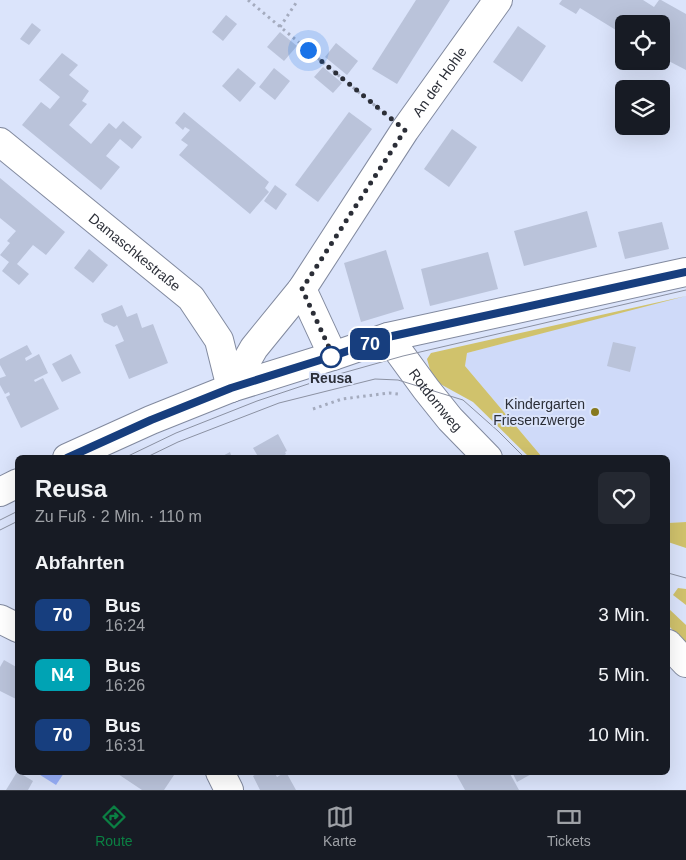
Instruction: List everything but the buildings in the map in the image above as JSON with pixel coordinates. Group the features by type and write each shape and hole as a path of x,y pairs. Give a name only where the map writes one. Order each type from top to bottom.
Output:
{"street":[{"name":"An der Hohle","path":"231,388 254,348 302,289 405,130 498,0"},
{"name":"Damaschkestraße","path":"0,142 190,298 219,340 231,388"},
{"path":"74,455 151,420 231,388 388,337 686,272"},
{"path":"302,289 333,356"},
{"name":"Rotdornweg","path":"388,337 450,419 485,455"},
{"path":"0,492 15,484"},
{"path":"0,619 15,626"},
{"path":"670,646 686,663"},
{"path":"222,775 229,790"}],"path":[{"path":"248,0 405,130"},
{"path":"280,27 298,0"},
{"path":"313,409 342,399 389,393 436,400"}],"shaded area":[{"name":"Kindergarten Friesenzwerge","path":"686,296 686,522 670,523 670,455 540,455 465,366 467,353"},
{"path":"686,296 467,353 465,366 540,455 527,455 473,402 433,380 427,359 431,353"},
{"path":"686,522 686,548 670,543 670,523"},
{"path":"678,588 686,589 686,605 673,595"},
{"path":"670,610 686,625 686,644 670,627"}],"water":[{"path":"40,775 63,775 56,785"}],"tram line":[{"path":"130,455 176,433 257,401 332,376 403,356 686,290"},
{"path":"151,455 178,442 279,403 375,379 398,380 463,400 522,455"},
{"path":"0,520 15,512"},
{"path":"0,530 15,522"},
{"path":"670,574 686,578"}],"bus line":[{"name":"70","path":"74,455 151,420 231,388 388,337 686,272"}],"place":[{"name":"Reusa","path":"331,357"},
{"name":"Kindergarten Friesenzwerge","path":"595,412"}],"route":[{"path":"308,50 405,130 302,289 333,356 331,357"}]}
